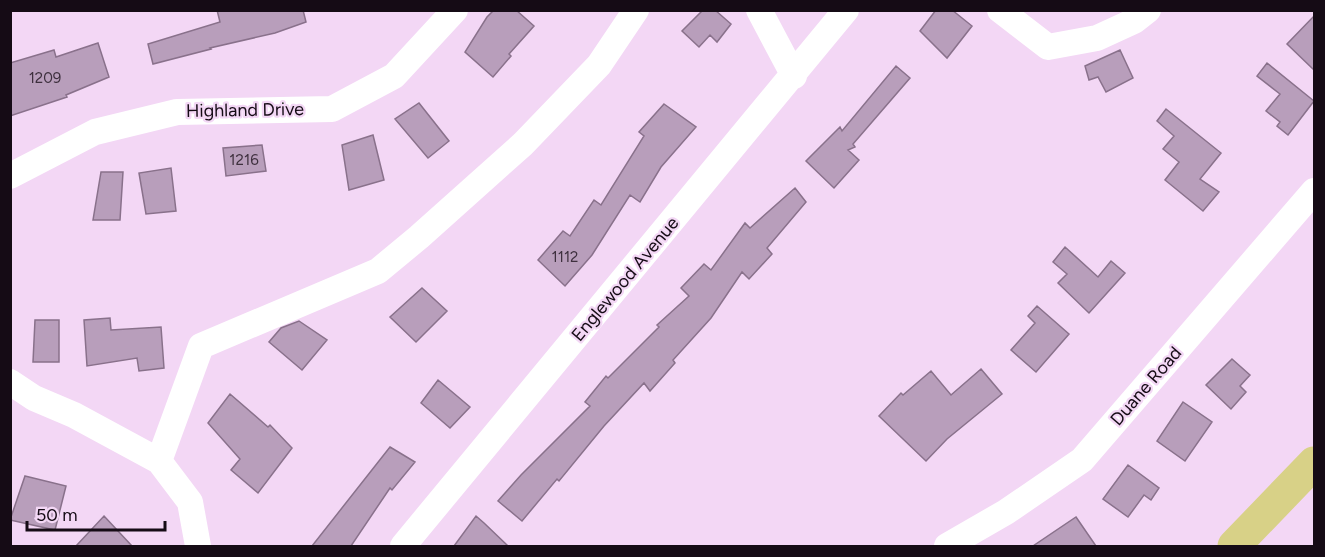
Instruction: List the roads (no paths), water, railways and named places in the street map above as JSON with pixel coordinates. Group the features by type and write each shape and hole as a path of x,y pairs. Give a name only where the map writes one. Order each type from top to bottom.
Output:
{"main road":[{"path":"1234,546 1314,463"}],"street":[{"name":"Highland Drive","path":"10,176 95,132 177,112 333,109 394,76 455,10"},
{"path":"159,461 201,346 378,271 523,144 599,65 636,10"},
{"path":"759,10 794,76"},
{"name":"Englewood Avenue","path":"403,546 794,76 846,10"},
{"path":"1000,10 1048,47 1097,38 1134,21 1148,10"},
{"name":"Duane Road","path":"947,546 1006,512 1082,460 1314,191"},
{"path":"10,382 34,398 74,415 159,461 190,502 198,546"}]}
